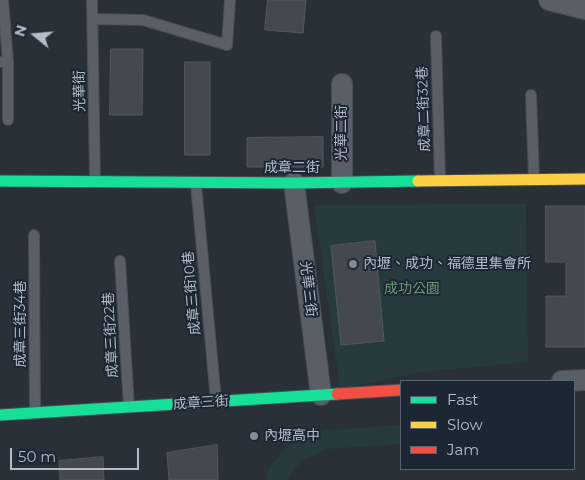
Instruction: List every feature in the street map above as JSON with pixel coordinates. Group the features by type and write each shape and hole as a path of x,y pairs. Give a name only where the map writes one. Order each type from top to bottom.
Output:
{"street":[{"path":"549,0 585,9"},
{"name":"光華二街","path":"342,84 342,182"},
{"name":"成章二街","path":"0,181 294,183 585,180"},
{"name":"光華三街","path":"294,183 321,395"},
{"name":"成章三街","path":"0,415 400,390"}],"lane":[{"path":"3,0 4,62 8,120"},
{"name":"光華街","path":"92,0 95,181"},
{"path":"93,19 143,20 227,45 230,0"},
{"name":"成章二街32巷","path":"436,36 440,181"},
{"path":"531,96 534,180"},
{"name":"成章三街10巷","path":"196,182 216,402"},
{"name":"成章三街34巷","path":"34,235 36,413"},
{"name":"成章三街22巷","path":"120,261 129,408"}],"green space":[{"name":"成功公園","path":"526,204 528,362 423,372 340,389 314,205"},
{"path":"400,425 400,444 327,449 301,461 287,480 266,480 269,467 285,449 311,431"}],"building":[{"path":"268,0 306,0 303,33 265,30"},
{"path":"111,49 143,49 142,115 110,115"},
{"path":"185,62 210,62 210,155 185,155"},
{"path":"323,137 323,167 247,167 247,138"},
{"path":"546,206 585,206 585,347 546,347 546,296 566,296 566,262 546,262"},
{"path":"375,241 384,341 341,345 331,246"},
{"path":"217,445 218,480 169,480 167,453"},
{"path":"103,457 104,480 60,480 59,461"}],"traffic: fast":[{"path":"0,181 294,183 418,181"},
{"path":"0,415 337,394"}],"traffic: slow":[{"path":"418,181 585,179"}],"traffic: jam":[{"path":"337,394 400,390"}],"place":[{"name":"內壢、成功、福德里集會所","path":"353,264"},
{"name":"內壢高中","path":"254,436"}]}
